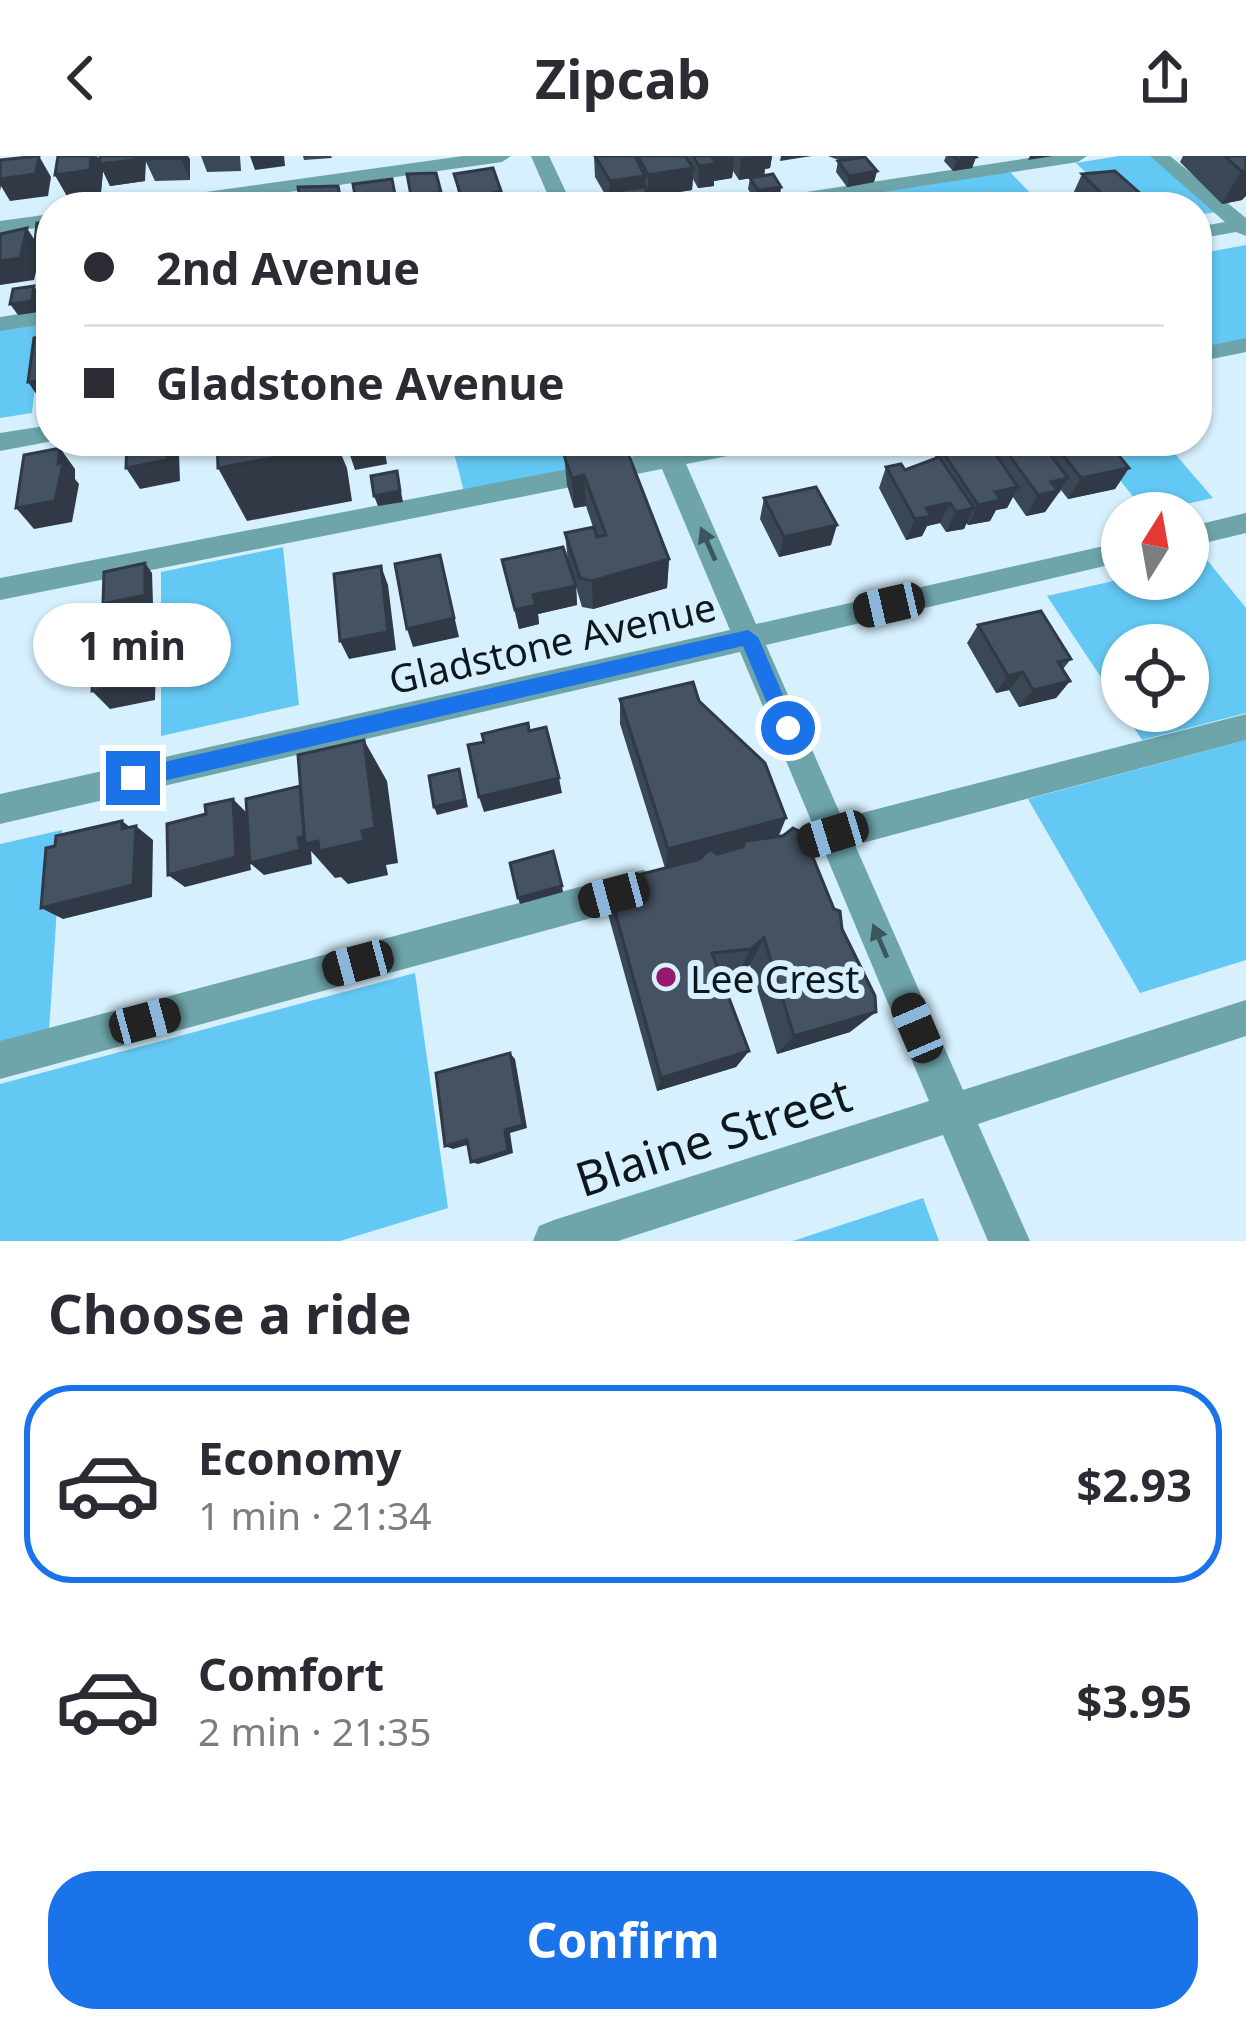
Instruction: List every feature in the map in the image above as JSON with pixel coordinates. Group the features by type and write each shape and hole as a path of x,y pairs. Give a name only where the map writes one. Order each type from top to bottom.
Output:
{"street":[{"path":"247,192 502,156"},
{"path":"540,156 556,192"},
{"path":"845,192 1078,156"},
{"path":"1160,156 1203,192"},
{"path":"1212,199 1244,226"},
{"path":"0,227 36,222"},
{"path":"1212,230 1244,226"},
{"path":"0,324 36,318"},
{"path":"1212,352 1246,345"},
{"path":"0,442 36,436"},
{"path":"0,589 638,456"},
{"path":"670,456 1009,1241"},
{"path":"1209,532 1246,524"},
{"name":"Gladstone Avenue","path":"0,809 1101,557"},
{"path":"739,861 1246,727"},
{"path":"0,1060 672,879"},
{"name":"Blaine Street","path":"554,1241 1246,1018"}],"shaded area":[{"path":"1153,156 1194,192 1106,192 1076,163"},
{"path":"1010,172 1029,192 881,192"},
{"path":"1246,245 1246,340 1212,346 1212,251"},
{"path":"36,322 32,413 0,418 0,328"},
{"path":"455,456 566,456 571,471 464,492"},
{"path":"1101,456 1177,456 1208,492 1129,492"},
{"path":"283,547 299,705 161,736 161,572"},
{"path":"1209,562 1246,608 1246,713 1209,723 1209,624 1101,624 1101,677 1047,596 1101,584 1101,600 1209,600"},
{"path":"1137,732 1173,732 1142,740"},
{"path":"1246,740 1246,960 1140,993 1028,799"},
{"path":"62,830 49,1032 0,1045 0,844"},
{"path":"415,973 448,1208 340,1241 0,1241 0,1084"},
{"path":"923,1198 939,1241 793,1241"}],"building":[{"path":"39,156 36,174 0,179 0,160"},
{"path":"58,156 91,156 90,170 55,175"},
{"path":"100,156 135,156 135,160 99,164"},
{"path":"595,156 635,156 645,176 610,181"},
{"path":"638,156 685,156 693,168 648,175"},
{"path":"693,156 734,156 699,166"},
{"path":"1225,156 1246,156 1246,171 1241,171"},
{"path":"865,157 877,171 849,176 838,161"},
{"path":"493,168 501,191 460,192 454,174"},
{"path":"1115,171 1139,192 1100,192 1082,174"},
{"path":"436,173 441,192 410,192 407,174"},
{"path":"773,174 781,187 758,190 750,178"},
{"path":"392,179 394,192 354,192 353,184"},
{"path":"338,186 339,192 299,192 298,187"},
{"path":"645,187 647,192 610,192"},
{"path":"27,228 20,258 0,261 0,234"},
{"path":"34,286 32,301 10,304 13,289"},
{"path":"34,338 36,381 28,382"},
{"path":"24,455 59,456 58,464 63,463 55,501 16,508"},
{"path":"126,456 167,456 167,460 126,468"},
{"path":"218,456 283,456 218,468"},
{"path":"564,456 629,456 669,559 592,581 580,578 565,533 594,527 597,537 606,535 584,475 572,478"},
{"path":"946,456 997,456 1018,487 995,492 1001,500 978,505"},
{"path":"1010,456 1051,456 1068,478 1051,482 1058,491 1038,495"},
{"path":"1064,456 1119,456 1129,468 1081,478"},
{"path":"939,457 974,508 956,512 950,503 926,508 931,516 915,519 886,467 901,464 905,470"},
{"path":"397,471 400,491 374,496 371,476"},
{"path":"816,487 837,525 784,537 764,498"},
{"path":"563,547 576,586 533,595 536,605 515,610 502,560"},
{"path":"440,555 454,618 407,629 395,564"},
{"path":"145,563 145,595 103,604 104,572"},
{"path":"381,566 388,632 340,641 334,574"},
{"path":"1041,611 1071,659 1058,662 1070,681 1033,690 1023,672 1008,676 978,625"},
{"path":"142,614 139,682 92,691 98,622"},
{"path":"693,682 699,701 765,763 786,818 668,849 620,699"},
{"path":"528,723 529,731 546,727 559,778 479,797 468,745 484,742 482,734"},
{"path":"364,740 375,828 362,831 364,841 319,851 318,841 305,844 298,755"},
{"path":"459,769 465,800 434,807 429,776"},
{"path":"300,786 304,836 298,838 300,850 250,863 246,799"},
{"path":"233,799 236,857 168,875 167,824 206,814 205,805"},
{"path":"122,821 122,829 136,826 133,885 41,908 46,848 55,846 56,836"},
{"name":"Lee Crest","path":"793,828 803,833 834,909 840,911 842,929 875,996 876,1012 794,1036 764,938 751,949 712,953 749,1051 661,1078 607,883 700,859 710,849 717,854 743,847 745,841 783,836"},
{"path":"553,851 562,886 518,898 510,863"},
{"path":"510,1053 523,1125 505,1130 508,1151 471,1162 467,1140 445,1146 436,1073"}],"place":[{"name":"Lee Crest","path":"666,977"}],"route":[{"path":"133,778 748,637 788,728"}]}
